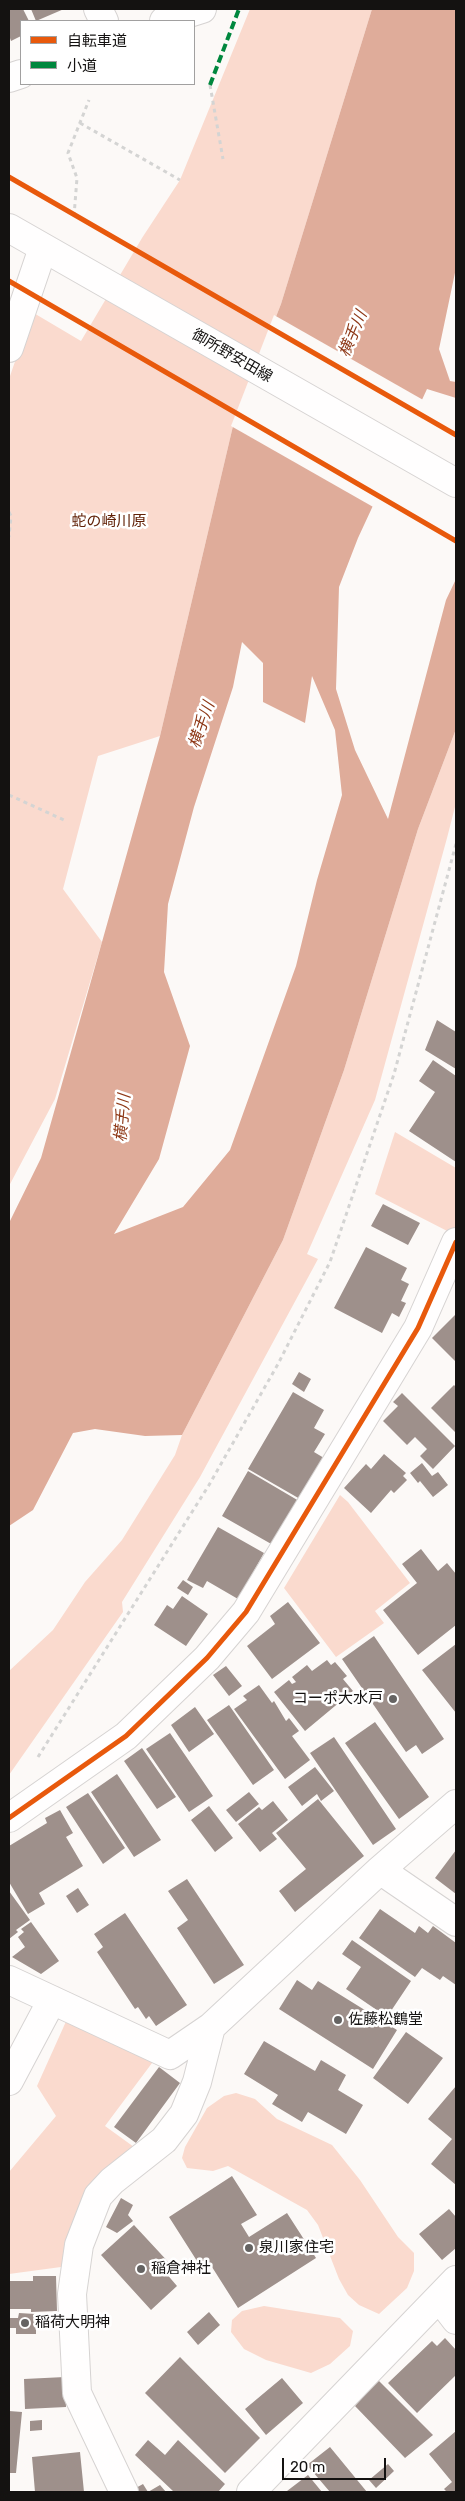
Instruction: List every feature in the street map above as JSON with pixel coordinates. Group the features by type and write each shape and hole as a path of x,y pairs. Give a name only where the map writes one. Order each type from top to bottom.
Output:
{"street":[{"path":"167,20 202,9"},
{"name":"御所野安田線","path":"9,228 90,276 456,483"},
{"path":"9,348 44,248"},
{"path":"9,1818 126,1736 207,1658 246,1612 418,1328 456,1242"},
{"path":"9,1980 170,2055 212,2026 380,1870 456,1804"},
{"path":"380,1870 456,1922"},
{"path":"9,2081 52,2000"},
{"path":"124,2492 77,2393 72,2294 79,2245 98,2196 112,2181 164,2140 184,2114 197,2082 212,2026"},
{"path":"251,2492 451,2300"}],"path":[{"path":"210,85 223,159"},
{"path":"74,216 77,178 68,154 89,100"},
{"path":"80,123 180,180"},
{"path":"66,211 80,219"},
{"path":"9,512 11,516 9,537"},
{"path":"9,795 64,820"},
{"path":"37,1758 209,1485 278,1364 330,1262 394,1074 456,844"}],"green space":[{"name":"蛇の崎川原","path":"250,9 372,9 281,304 233,426 160,736 98,756 63,889 102,942 55,1099 9,1186 9,379 32,312 81,341 142,238 180,180"},
{"path":"456,729 456,803 447,838 375,1100 307,1254 318,1259 200,1477 122,1602 123,1612 9,1775 9,1671 53,1630 85,1582 122,1540 175,1455 182,1435 283,1240 344,1070 418,829"},
{"path":"395,1132 456,1168 456,1226 453,1234 375,1194"},
{"path":"340,1495 348,1502 410,1583 375,1611 384,1623 336,1657 284,1588"},
{"path":"68,2017 155,2059 105,2126 134,2147 102,2171 85,2192 61,2267 9,2274 9,2172 56,2116 37,2086"},
{"path":"236,2093 255,2099 277,2119 332,2145 360,2180 398,2237 414,2253 414,2271 407,2288 379,2314 359,2305 348,2295 339,2279 318,2225 307,2210 228,2166 213,2171 187,2168 182,2158 185,2147 207,2108 224,2096"},
{"path":"264,2306 340,2318 353,2331 350,2346 330,2364 311,2373 266,2360 244,2349 231,2332 232,2320 242,2311"}],"water":[{"name":"横手川","path":"372,9 456,9 456,268 439,349 450,381 456,382 456,398 427,389 358,538 339,587 336,689 355,750 388,819 446,600 456,579 456,729 418,829 344,1070 283,1240 182,1435 145,1436 95,1429 73,1433 33,1510 9,1526 9,1223 41,1158 160,736 233,426 281,304","holes":["242,642 263,663 263,702 305,723 312,676 335,730 342,795 317,880 296,966 230,1150 183,1207 114,1234 159,1159 190,1046 164,972 168,904 194,807 233,687"]}],"pier":[{"path":"274,315 425,401 375,508 231,426"}],"building":[{"path":"9,9 23,9 28,20 20,20 20,36 11,41 9,35"},
{"path":"31,9 64,9 38,20 36,20"},
{"path":"437,1020 456,1032 456,1069 425,1050"},
{"path":"433,1060 456,1076 456,1162 409,1131 435,1092 419,1081"},
{"path":"383,1204 420,1223 408,1245 371,1226"},
{"path":"366,1247 407,1268 401,1280 409,1284 401,1301 406,1303 399,1317 392,1313 382,1333 334,1308"},
{"path":"456,1314 456,1362 432,1338"},
{"path":"299,1372 311,1379 304,1392 292,1384"},
{"path":"454,1385 456,1387 456,1433 431,1408"},
{"path":"293,1392 324,1410 314,1428 325,1434 314,1452 324,1458 300,1499 248,1469"},
{"path":"402,1393 455,1446 433,1469 420,1456 427,1449 415,1437 407,1445 383,1421 398,1406 393,1402"},
{"path":"384,1454 406,1473 403,1476 407,1480 394,1493 391,1490 371,1513 344,1488 366,1464 371,1469"},
{"path":"422,1463 432,1476 438,1472 448,1485 433,1497 420,1481 418,1483 410,1473"},
{"path":"248,1471 299,1501 273,1545 222,1516"},
{"path":"218,1527 264,1553 238,1599 207,1581 203,1588 187,1580"},
{"path":"421,1549 438,1571 447,1563 456,1574 456,1625 418,1655 383,1610 417,1583 402,1564"},
{"path":"183,1580 193,1587 188,1595 177,1588"},
{"path":"182,1596 208,1614 186,1646 154,1625 167,1605 173,1609"},
{"path":"288,1602 320,1643 272,1679 247,1646 275,1624 270,1616"},
{"name":"コーポ大水戸","path":"374,1636 444,1739 422,1754 416,1745 406,1752 342,1659"},
{"path":"456,1644 456,1713 422,1670"},
{"path":"327,1660 331,1665 335,1662 347,1676 343,1679 353,1691 305,1731 274,1692 289,1680 292,1684 296,1682 292,1677 307,1665 312,1671"},
{"path":"226,1666 242,1686 229,1696 213,1675"},
{"path":"259,1685 272,1703 274,1701 286,1721 289,1718 299,1731 292,1736 310,1760 285,1779 234,1709 247,1700 243,1696"},
{"path":"229,1705 274,1770 253,1785 207,1720"},
{"path":"195,1707 214,1734 189,1752 171,1725"},
{"path":"375,1722 429,1797 399,1819 345,1743"},
{"path":"170,1733 213,1796 189,1812 146,1749"},
{"path":"334,1737 396,1829 373,1845 310,1753"},
{"path":"142,1748 176,1797 157,1809 124,1761"},
{"path":"315,1767 334,1791 321,1801 317,1794 302,1806 288,1787"},
{"path":"117,1774 161,1840 134,1857 91,1792"},
{"path":"249,1792 259,1804 236,1822 226,1810"},
{"path":"88,1793 125,1848 103,1864 66,1807"},
{"path":"318,1799 364,1856 295,1912 279,1891 306,1869 276,1833"},
{"path":"273,1801 288,1820 272,1833 277,1839 260,1852 238,1824 259,1807 262,1810"},
{"path":"209,1806 233,1838 215,1852 191,1820"},
{"path":"60,1810 73,1833 66,1837 83,1866 39,1893 45,1904 28,1914 9,1882 9,1846 47,1823 45,1818"},
{"path":"456,1850 456,1894 435,1878"},
{"path":"187,1879 244,1965 214,1984 177,1928 188,1920 168,1891"},
{"path":"78,1888 89,1905 77,1913 66,1896"},
{"path":"9,1891 30,1920 16,1930 18,1932 9,1939"},
{"path":"380,1909 415,1933 419,1926 428,1933 433,1926 456,1943 456,1985 443,1976 440,1980 422,1968 415,1977 359,1938"},
{"path":"125,1913 187,2005 156,2026 149,2016 146,2019 138,2007 135,2009 97,1952 103,1947 94,1934"},
{"path":"31,1922 59,1961 41,1974 12,1957 25,1947 18,1937 24,1932 21,1929"},
{"path":"352,1940 411,1981 387,2017 346,1989 361,1967 342,1954"},
{"name":"佐藤松鶴堂","path":"297,1980 312,1990 318,1981 397,2030 373,2069 279,2009"},
{"path":"406,2032 443,2058 408,2104 373,2078"},
{"path":"264,2041 315,2071 321,2060 346,2075 338,2090 363,2105 346,2134 308,2112 302,2122 272,2104 278,2095 244,2074"},
{"path":"159,2067 180,2083 136,2143 114,2127"},
{"path":"456,2086 456,2185 431,2164 452,2139 428,2119"},
{"name":"泉川家住宅","path":"232,2176 257,2215 241,2224 249,2237 287,2213 316,2258 238,2308 212,2267 204,2272 169,2217"},
{"path":"121,2198 133,2205 128,2215 133,2221 117,2233 106,2227"},
{"path":"449,2209 456,2217 456,2248 442,2260 419,2234"},
{"name":"稲倉神社","path":"134,2225 172,2266 165,2272 177,2286 151,2310 101,2255"},
{"path":"33,2276 56,2276 57,2311 31,2312 31,2309 9,2309 9,2281 33,2281"},
{"path":"209,2312 220,2325 198,2345 187,2332"},
{"name":"稲荷大明神","path":"19,2313 35,2314 35,2318 41,2319 41,2329 36,2330 36,2334 16,2334 16,2328 10,2328 10,2318 18,2318"},
{"path":"445,2338 456,2350 456,2375 417,2413 388,2383 432,2341 437,2346"},
{"path":"180,2357 260,2438 225,2473 145,2393"},
{"path":"65,2377 66,2407 25,2409 24,2379"},
{"path":"282,2378 303,2403 266,2435 245,2409"},
{"path":"378,2380 433,2435 405,2458 355,2406"},
{"path":"9,2411 22,2412 16,2473 9,2473"},
{"path":"42,2420 42,2430 30,2431 30,2421"},
{"path":"456,2431 456,2492 447,2492 444,2489 452,2482 429,2454"},
{"path":"148,2440 165,2455 178,2440 225,2484 218,2492 174,2492 135,2455"},
{"path":"330,2447 367,2492 330,2492 307,2465"},
{"path":"80,2452 84,2492 35,2492 32,2457"},
{"path":"388,2464 394,2471 376,2488 369,2480"},
{"path":"308,2475 322,2492 287,2491"},
{"path":"143,2484 148,2492 136,2492 134,2489"},
{"path":"160,2485 166,2492 148,2492"}],"marked path":[{"path":"210,85 239,9"}],"cycle path":[{"path":"9,177 456,435"},
{"path":"9,281 456,541"},
{"path":"9,1818 126,1736 207,1658 246,1612 418,1328 456,1242"}],"place":[{"name":"コーポ大水戸","path":"393,1699"},
{"name":"佐藤松鶴堂","path":"338,2020"},
{"name":"泉川家住宅","path":"249,2248"},
{"name":"稲倉神社","path":"141,2269"},
{"name":"稲荷大明神","path":"25,2323"}]}
